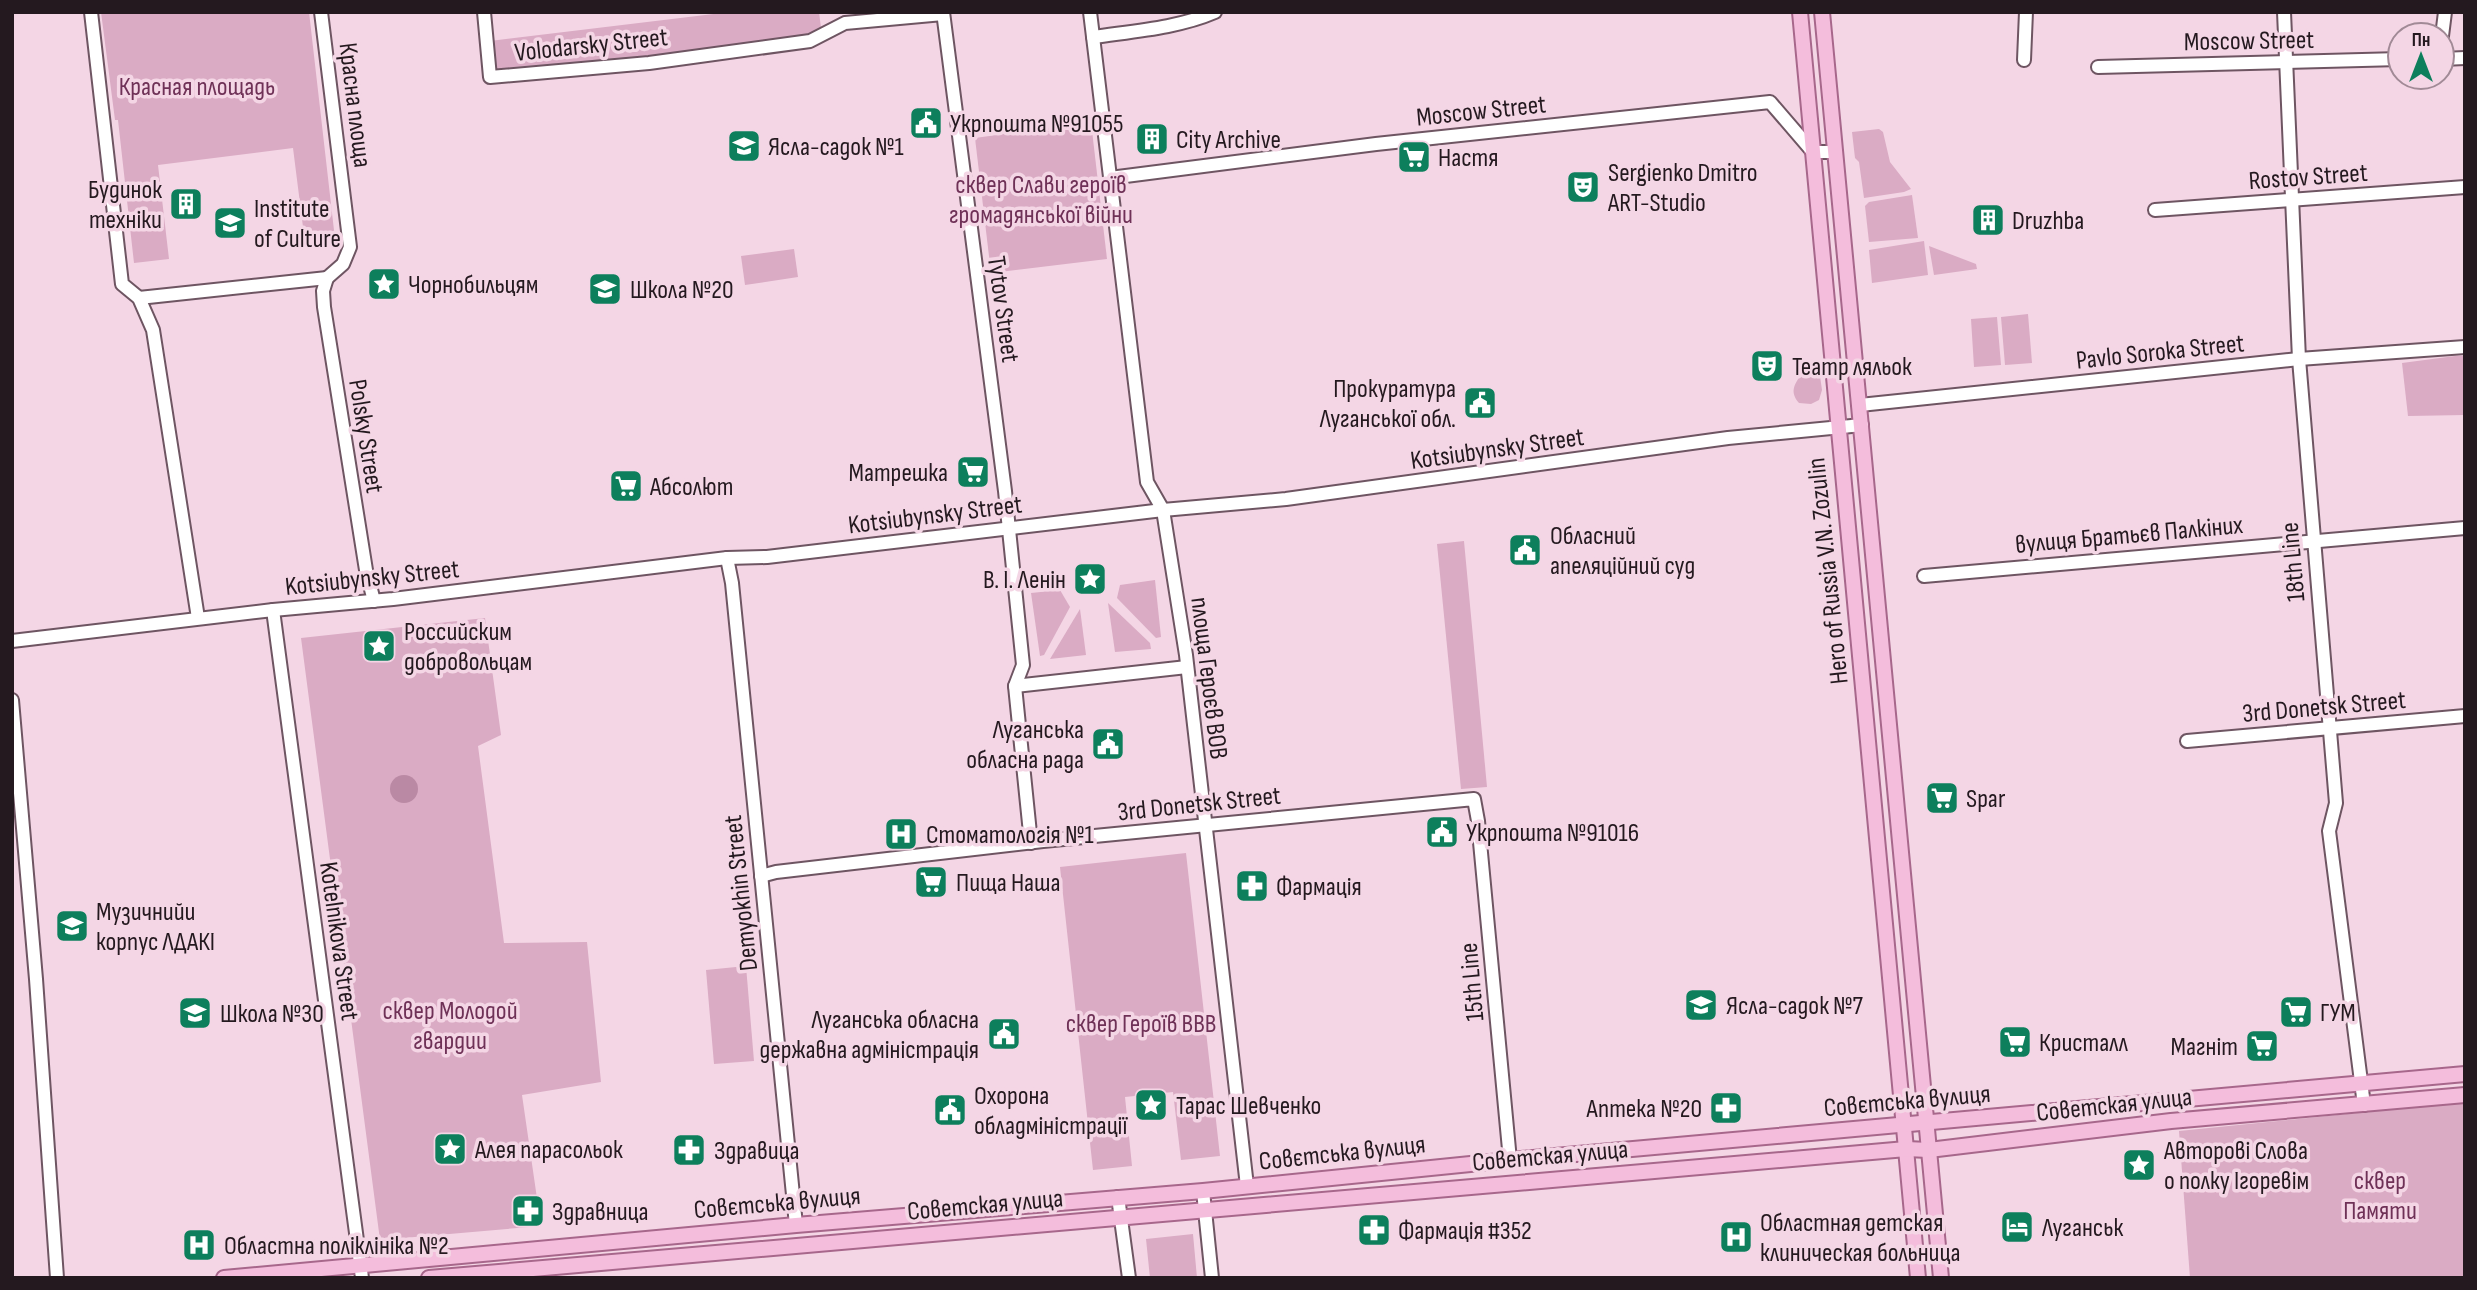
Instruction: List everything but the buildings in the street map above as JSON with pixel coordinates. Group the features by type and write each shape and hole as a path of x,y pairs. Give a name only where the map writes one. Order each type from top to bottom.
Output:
{"main road":[{"name":"Hero of Russia V.N. Zozulin","path":"1800,12 1918,1278"},
{"name":"Hero of Russia V.N. Zozulin","path":"1822,12 1941,1278"},
{"name":"Совєтська вулиця","path":"224,1278 361,1272 796,1225 1203,1191 1510,1160 2465,1074"},
{"name":"Советская улица","path":"429,1278 1906,1149 1929,1150 2171,1121 2465,1096"}],"street":[{"path":"91,12 122,284 139,298 153,330 198,618"},
{"name":"Красна площа","path":"321,12 350,247 343,264 327,278"},
{"name":"Volodarsky Street","path":"484,12 490,77 649,63 810,41 845,23 943,13"},
{"name":"площа Героєв ВОВ","path":"1090,12 1147,482 1163,510 1187,667 1247,1186"},
{"path":"1093,37 1199,19 1215,12"},
{"path":"2024,60 2026,12"},
{"name":"18th Line","path":"2284,12 2300,359 2336,803 2329,831 2364,1105"},
{"name":"Tytov Street","path":"943,13 1004,478 1008,528"},
{"name":"Moscow Street","path":"2098,67 2386,60"},
{"name":"Moscow Street","path":"1110,178 1376,144 1770,102 1813,152"},
{"path":"1813,152 1835,152"},
{"name":"Rostov Street","path":"2155,211 2465,187"},
{"path":"139,298 327,278"},
{"name":"Polsky Street","path":"327,278 323,291 326,319 366,570 374,601"},
{"name":"Pavlo Soroka Street","path":"1860,405 2300,359 2465,347"},
{"name":"Kotsiubynsky Street","path":"12,641 727,558 767,556 1163,510 1286,499 1728,438 1862,425"},
{"path":"1008,528 1023,665 1015,687 1031,843"},
{"name":"вулиця Братьєв Палкіних","path":"1924,576 2465,528"},
{"name":"Demyokhin Street","path":"727,558 796,1225"},
{"name":"Kotelnikova Street","path":"273,610 361,1272"},
{"path":"1015,687 1187,667"},
{"path":"12,700 37,987 57,1278"},
{"name":"3rd Donetsk Street","path":"2187,741 2465,716"},
{"name":"3rd Donetsk Street","path":"761,876 776,872 1031,843 1474,799"},
{"name":"15th Line","path":"1474,799 1510,1160"},
{"path":"1203,1191 1212,1278"},
{"path":"1118,1197 1129,1278"}],"green space":[{"name":"Красная площадь","path":"101,12 309,12 335,239 305,243 293,148 158,165 169,259 134,263 118,120 115,120"},
{"path":"730,12 819,12 822,36 492,74 490,41"},
{"name":"сквер Слави героїв громадянської війни","path":"1091,122 1107,259 991,273 975,138"},
{"path":"1879,129 1883,132 1890,162 1911,189 1864,198 1852,132"},
{"path":"1912,195 1918,238 1869,242 1865,206 1869,202"},
{"path":"1924,241 1928,275 1872,283 1869,250"},
{"path":"1929,246 1976,264 1977,269 1934,275"},
{"path":"794,249 798,277 745,285 741,256"},
{"path":"2028,314 2032,363 2005,365 2001,317"},
{"path":"1997,317 2001,365 1974,367 1971,319"},
{"path":"2465,356 2465,415 2408,416 2402,363"},
{"path":"1819,369 1822,390 1819,400 1811,404 1799,403 1794,394 1798,379 1804,370"},
{"path":"1464,541 1487,787 1461,789 1437,544"},
{"path":"1155,580 1161,637 1156,638 1117,598 1120,585"},
{"path":"1060,590 1070,607 1044,655 1040,656 1031,593"},
{"path":"1108,603 1150,643 1151,649 1115,652"},
{"path":"1080,609 1086,655 1050,659"},
{"name":"сквер Молодой гвардии","path":"485,618 501,735 478,746 504,943 587,942 601,1082 522,1095 541,1226 380,1240 301,638"},
{"name":"сквер Героїв ВВВ","path":"1186,853 1220,1156 1181,1160 1173,1092 1125,1097 1132,1166 1093,1170 1060,867"},
{"path":"746,966 754,1061 714,1064 706,970"},
{"name":"сквер Памяти","path":"2465,1102 2465,1278 2190,1278 2179,1131"},
{"path":"1193,1234 1197,1278 1150,1278 1146,1239"}],"shaded area":[{"path":"404,775 414,779 418,789 414,799 404,803 394,799 390,789 394,779"}],"place":[{"name":"Укрпошта №91055","path":"926,123"},
{"name":"City Archive","path":"1152,139"},
{"name":"Ясла-садок №1","path":"744,146"},
{"name":"Настя","path":"1414,157"},
{"name":"Sergienko Dmitro ART-Studio","path":"1583,187"},
{"name":"Будинок техніки","path":"186,204"},
{"name":"Druzhba","path":"1988,220"},
{"name":"Institute of Culture","path":"230,223"},
{"name":"Чорнобильцям","path":"384,284"},
{"name":"Школа №20","path":"605,289"},
{"name":"Театр ляльок","path":"1767,366"},
{"name":"Прокуратура Луганської обл.","path":"1480,403"},
{"name":"Матрешка","path":"973,472"},
{"name":"Абсолют","path":"626,486"},
{"name":"Обласний апеляційний суд","path":"1525,550"},
{"name":"В. І. Ленін","path":"1090,579"},
{"name":"Pоссийским добровольцам","path":"379,646"},
{"name":"Луганська обласна рада","path":"1108,744"},
{"name":"Spar","path":"1942,798"},
{"name":"Укрпошта №91016","path":"1442,832"},
{"name":"Стоматологія №1","path":"901,834"},
{"name":"Пища Наша","path":"931,882"},
{"name":"Фармація","path":"1252,886"},
{"name":"Музичнийи корпус ЛДАКІ","path":"72,926"},
{"name":"Ясла-садок №7","path":"1701,1005"},
{"name":"ГУМ","path":"2296,1012"},
{"name":"Школа №30","path":"195,1013"},
{"name":"Луганська обласна державна адміністрація","path":"1004,1034"},
{"name":"Кристалл","path":"2015,1042"},
{"name":"Магніт","path":"2262,1046"},
{"name":"Тарас Шевченко","path":"1151,1105"},
{"name":"Аптека №20","path":"1726,1108"},
{"name":"Охорона обладміністрації","path":"950,1110"},
{"name":"Алея парасольок","path":"450,1149"},
{"name":"Здравица","path":"689,1150"},
{"name":"Авторові Слова о полку Ігоревім","path":"2139,1165"},
{"name":"Здравница","path":"528,1211"},
{"name":"Луганськ","path":"2017,1227"},
{"name":"Фармація #352","path":"1374,1230"},
{"name":"Областная детская клиническая больница","path":"1736,1237"},
{"name":"Областна поліклініка №2","path":"199,1245"}]}
